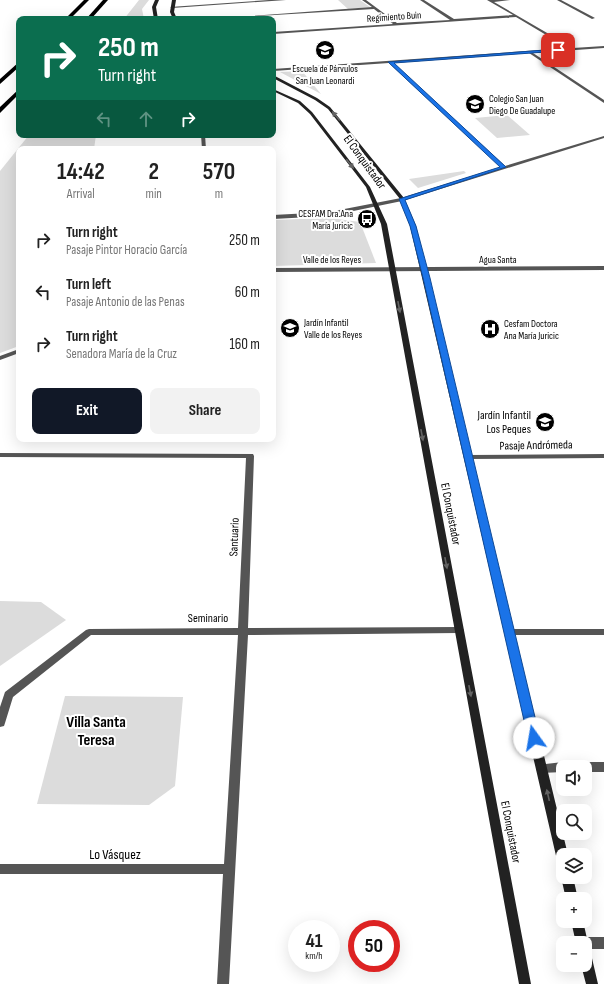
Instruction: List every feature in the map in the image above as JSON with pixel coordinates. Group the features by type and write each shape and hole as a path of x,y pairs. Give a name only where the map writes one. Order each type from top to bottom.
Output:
{"highway":[{"path":"70,16 87,0"},
{"path":"91,16 108,0"},
{"path":"0,82 16,67"},
{"path":"0,111 16,94"}],"main road":[{"path":"156,16 154,7 158,0"},
{"path":"174,0 172,7 174,16"},
{"name":"El Conquistador","path":"276,78 316,99 329,108 402,199 413,226 560,848"},
{"name":"El Conquistador","path":"276,91 308,109 368,187 384,224 391,269 525,984"},
{"path":"589,972 592,984"}],"street":[{"path":"172,7 284,0"},
{"path":"364,0 396,24"},
{"path":"422,0 453,20"},
{"path":"490,1 508,0"},
{"path":"559,0 593,18"},
{"path":"490,1 572,49"},
{"path":"258,16 375,8"},
{"name":"Regimiento Buin","path":"276,32 516,16"},
{"path":"276,70 604,46"},
{"path":"529,52 604,102"},
{"path":"390,62 503,167"},
{"path":"276,217 328,214 376,203 402,199 604,137"},
{"name":"Agua Santa","path":"391,269 604,268"},
{"name":"Valle de los Reyes","path":"276,270 391,269"},
{"path":"0,358 16,353"},
{"name":"Santuario","path":"0,455 250,456 244,631 223,984"},
{"name":"Pasaje Andrómeda","path":"468,457 604,456"},
{"name":"Seminario","path":"0,724 9,694 90,632 459,630"},
{"path":"509,632 604,632"},
{"path":"542,768 556,767"},
{"path":"592,767 604,767"},
{"name":"Lo Vásquez","path":"0,869 230,869"},
{"path":"592,943 604,943"}],"shaded area":[{"path":"139,0 149,0 142,9 143,16 126,16"},
{"path":"338,0 360,0 370,7 348,9"},
{"path":"302,71 321,94 280,72"},
{"path":"507,115 530,135 497,138 475,118"},
{"path":"27,138 96,138 94,146 20,146"},
{"path":"16,151 16,347 0,353 0,171"},
{"path":"464,171 466,173 418,188 409,179"},
{"path":"330,218 360,222 376,263 276,266 276,220"},
{"path":"0,601 41,602 66,620 0,666"},
{"path":"65,696 183,697 175,786 149,805 37,804"}],"place":[{"name":"Escuela de Párvulos San Juan Leonardi","path":"325,50"},
{"name":"Colegio San Juan Diego De Guadalupe","path":"475,104"},
{"name":"CESFAM Dra.Ana María Juricic","path":"367,219"},
{"name":"Jardín Infantil Valle de los Reyes","path":"290,328"},
{"name":"Cesfam Doctora Ana María Juricic","path":"490,329"},
{"name":"Jardín Infantil Los Peques","path":"545,422"}],"district":[{"name":"Villa Santa Teresa","path":"96,730"}],"route":[{"path":"534,738 426,278 413,226 402,199 503,167 390,62 558,50"}]}
